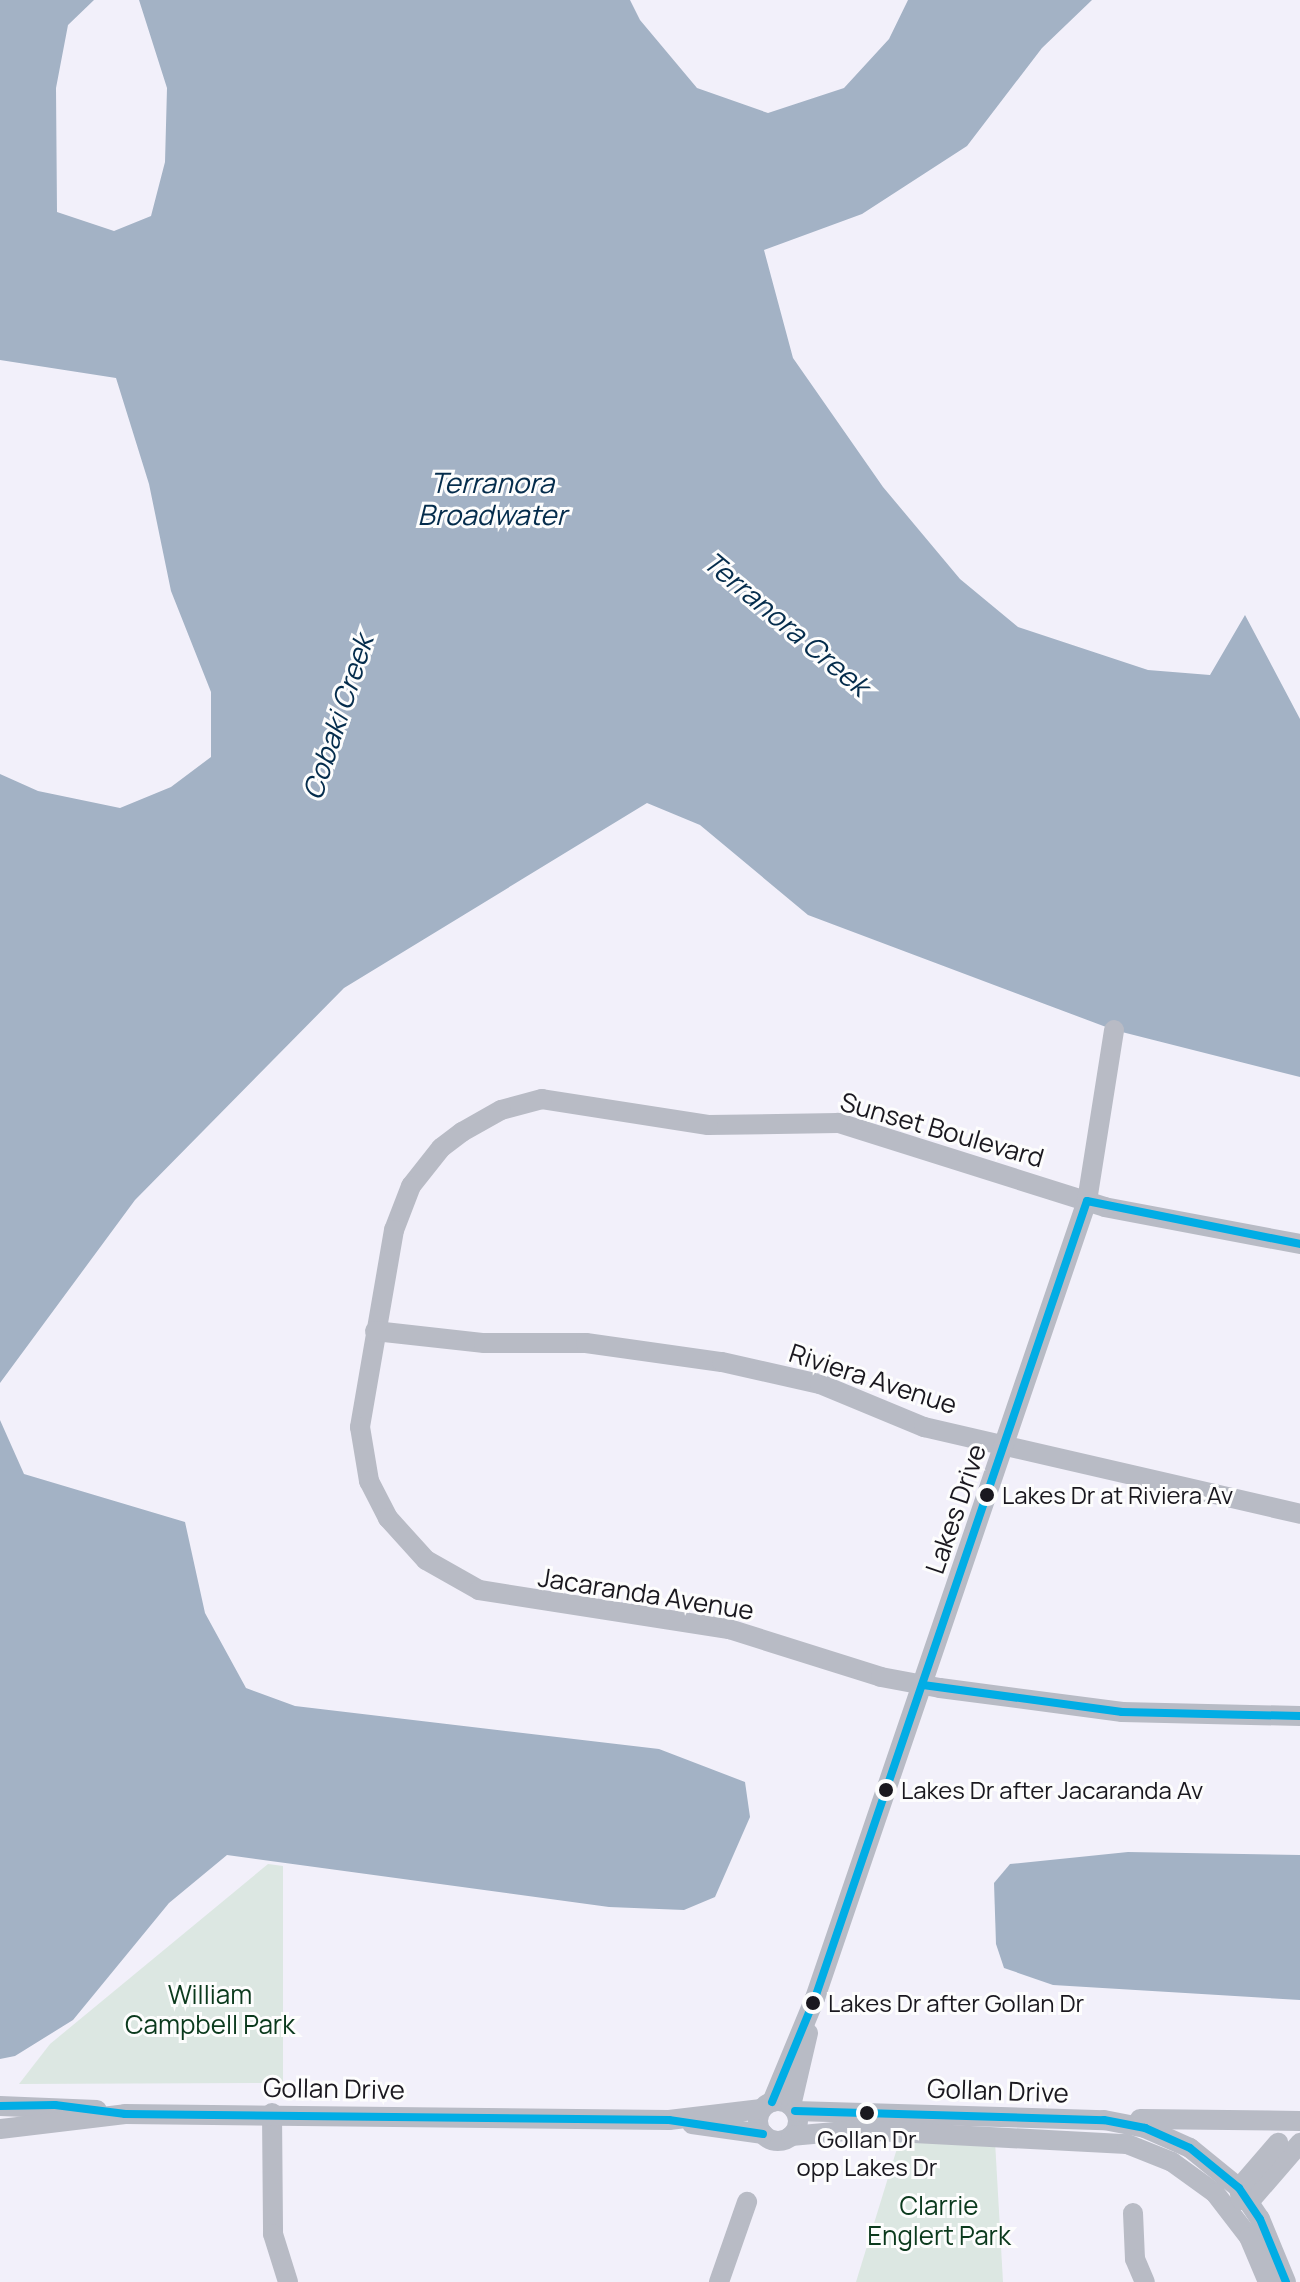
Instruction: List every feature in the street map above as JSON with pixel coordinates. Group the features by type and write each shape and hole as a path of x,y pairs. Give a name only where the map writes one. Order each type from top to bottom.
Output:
{"street":[{"name":"Lakes Drive","path":"780,2107 1087,1201 1114,1030"},
{"name":"Sunset Boulevard","path":"375,1331 394,1230 422,1168 482,1119 542,1099 708,1125 838,1123 1087,1201 1300,1244"},
{"name":"Riviera Avenue","path":"375,1331 484,1343 586,1343 722,1362 820,1384 924,1427 1006,1444 1255,1507 1300,1514"},
{"name":"Jacaranda Avenue","path":"375,1331 361,1411 364,1462 388,1518 439,1569 500,1596 729,1629 881,1677 923,1685 1122,1712 1300,1716"},
{"path":"0,2106 55,2105 125,2114"},
{"name":"Gollan Drive","path":"669,2120 780,2107 1163,2134 1202,2156 1243,2195"},
{"path":"780,2107 797,2124 791,2136 774,2140 763,2134 758,2122 780,2107"},
{"name":"Gollan Drive","path":"0,2129 125,2114 272,2113 669,2120 763,2134"},
{"path":"272,2113 273,2234 288,2282"},
{"name":"Gollan Drive","path":"791,2136 857,2130 1300,2124"},
{"path":"1243,2195 1300,2124"},
{"name":"Gollan Drive","path":"1100,2129 1156,2154 1197,2178 1224,2203 1249,2237 1274,2281"},
{"path":"1100,2129 1157,2146 1243,2195 1274,2281"},
{"path":"1243,2195 1300,2143"},
{"path":"719,2282 747,2202"},
{"path":"1133,2213 1135,2259 1145,2282"}],"green space":[{"name":"William Campbell Park","path":"268,1864 283,1866 283,2083 19,2084 50,2044"},
{"name":"Clarrie Englert Park","path":"995,2141 1003,2282 856,2282 899,2142"}],"water":[{"name":"Terranora Broadwater","path":"0,0 94,0 68,25 56,88 57,212 114,231 151,216 165,162 167,88 139,0 630,0 640,20 697,88 768,113 844,88 889,39 908,0 1092,0 1042,48 967,146 862,214 764,250 793,358 883,487 960,579 1018,627 1148,670 1210,675 1245,615 1300,719 1300,1077 1114,1030 808,915 700,825 647,803 344,988 135,1200 0,1383 0,774 38,791 120,808 171,787 211,757 211,692 171,591 149,484 116,378 0,360"},
{"path":"0,1420 24,1474 185,1522 205,1613 246,1688 295,1706 659,1749 745,1782 750,1817 715,1897 684,1910 609,1907 227,1855 169,1903 73,2020 15,2056 0,2059"},
{"path":"1128,1852 1300,1855 1300,2000 1053,1985 1004,1968 996,1944 994,1883 1010,1864"}],"transit line":[{"path":"1087,1201 1300,1244"},
{"path":"772,2102 815,1998 1087,1201"},
{"path":"923,1685 1122,1712 1300,1716"},
{"path":"0,2106 55,2105 125,2114 669,2120 763,2134"},
{"path":"795,2111 1104,2120 1145,2128 1190,2148 1239,2188 1260,2219 1286,2282"}],"place":[{"name":"Lakes Dr at Riviera Av","path":"987,1495"},
{"name":"Lakes Dr after Jacaranda Av","path":"886,1790"},
{"name":"Lakes Dr after Gollan Dr","path":"813,2003"},
{"name":"Gollan Dr opp Lakes Dr","path":"867,2113"}],"water label":[{"name":"Terranora Creek","path":"787,623"},
{"name":"Cobaki Creek","path":"337,717"}]}
